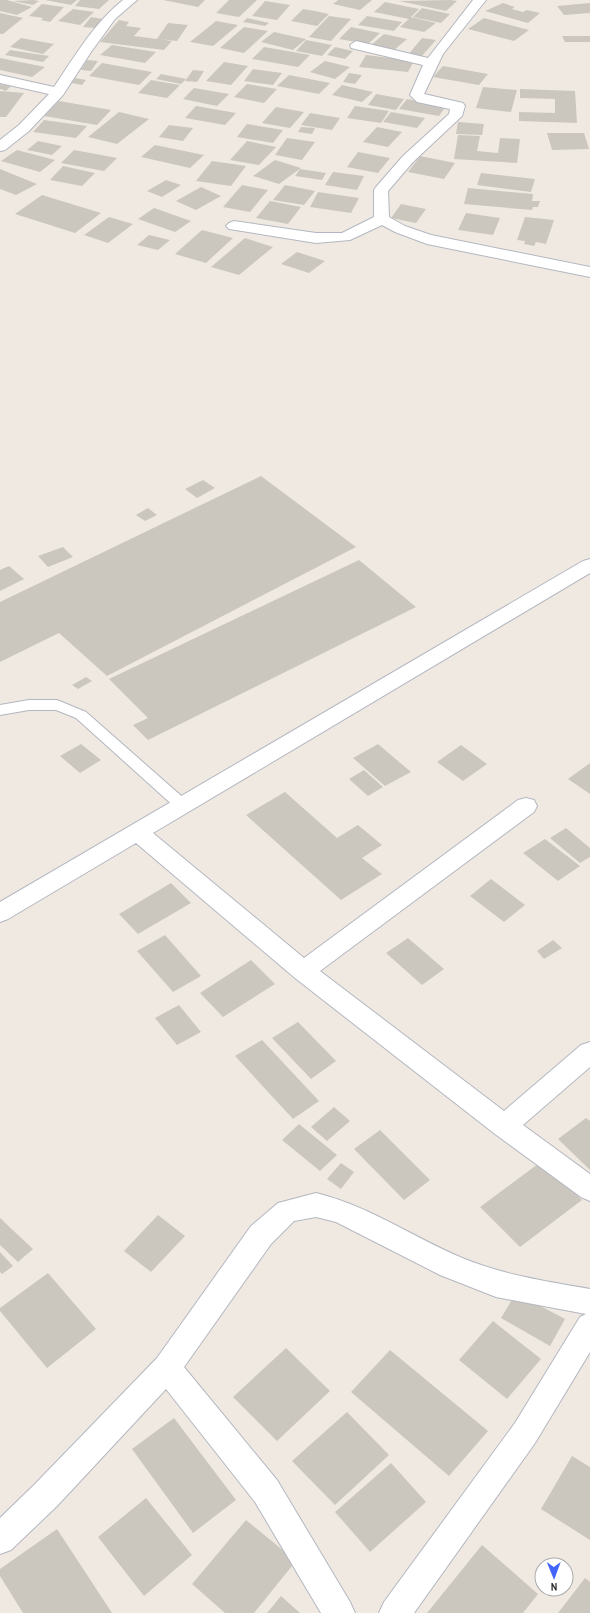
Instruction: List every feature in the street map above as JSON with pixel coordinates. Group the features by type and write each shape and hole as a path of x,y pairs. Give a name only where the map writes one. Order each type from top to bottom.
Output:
{"street":[{"path":"0,147 24,128 58,92 85,50 111,16 131,0"},
{"path":"382,218 381,190 408,159 455,116 458,106 422,99 418,94 431,63 480,0"},
{"path":"356,45 431,63"},
{"path":"0,79 58,92"},
{"path":"234,226 316,238 345,237 382,218"},
{"path":"382,218 400,229 427,239 590,272"},
{"path":"0,913 590,565"},
{"path":"303,971 526,806"},
{"path":"137,832 303,971 504,1126 590,1189"},
{"path":"504,1126 590,1052"},
{"path":"0,1539 46,1494 167,1368 261,1235 287,1211 316,1205 341,1211 450,1266 496,1284 590,1302"},
{"path":"395,1613 525,1433 590,1326"},
{"path":"167,1368 266,1491 339,1613"}],"lane":[{"path":"0,710 29,705 57,705 81,715 182,805"}],"building":[{"path":"0,0 7,0 32,7 17,15 0,11"},
{"path":"45,0 77,0 71,5"},
{"path":"80,0 109,0 99,9 75,6"},
{"path":"163,0 205,0 198,7"},
{"path":"229,0 257,0 239,17 216,13"},
{"path":"338,0 372,0 360,10 333,4"},
{"path":"13,1 39,1 33,5"},
{"path":"265,1 290,5 277,20 252,16"},
{"path":"399,1 457,1 446,11"},
{"path":"385,2 419,9 409,19 374,12"},
{"path":"503,3 515,7 512,9 523,12 527,10 540,13 528,23 485,11"},
{"path":"590,3 590,13 564,15 557,6"},
{"path":"42,4 64,7 50,22 41,20 43,18 29,16"},
{"path":"422,8 450,14 441,23 413,17"},
{"path":"73,9 94,12 80,25 58,21"},
{"path":"303,9 329,14 317,26 291,21"},
{"path":"0,13 23,18 3,34 0,34"},
{"path":"329,16 351,19 331,41 309,37"},
{"path":"367,16 402,22 394,31 358,25"},
{"path":"91,17 103,19 95,28 83,27"},
{"path":"411,17 436,23 424,32 400,27"},
{"path":"247,18 269,23 265,26 243,22"},
{"path":"484,18 529,30 514,41 468,29"},
{"path":"119,20 129,22 126,26 141,28 134,36 157,39 168,23 188,25 177,41 160,39 172,41 164,50 100,42"},
{"path":"216,21 238,25 213,46 190,42"},
{"path":"244,27 268,31 244,53 220,48"},
{"path":"351,27 380,33 368,44 339,39"},
{"path":"274,32 306,39 293,50 261,42"},
{"path":"384,34 407,39 393,51 370,46"},
{"path":"562,36 590,36 590,42 565,42"},
{"path":"21,38 54,44 43,54 10,47"},
{"path":"422,38 436,40 421,57 408,55"},
{"path":"306,40 332,45 322,56 296,51"},
{"path":"112,45 156,52 145,63 100,55"},
{"path":"264,47 310,55 298,67 252,59"},
{"path":"335,47 353,51 345,59 327,55"},
{"path":"10,50 49,56 43,62 5,55"},
{"path":"366,55 414,61 408,72 359,67"},
{"path":"0,58 45,67 32,77 0,70"},
{"path":"87,60 98,61 91,71 81,70"},
{"path":"325,61 350,67 335,79 310,72"},
{"path":"224,62 248,66 231,85 206,81"},
{"path":"102,63 152,72 139,85 89,76"},
{"path":"443,66 488,74 479,85 433,77"},
{"path":"253,69 282,73 273,85 244,81"},
{"path":"193,70 204,71 197,82 185,81"},
{"path":"349,73 362,75 355,84 343,82"},
{"path":"161,74 186,79 181,84 156,79"},
{"path":"289,75 330,83 319,94 277,86"},
{"path":"75,78 86,80 82,85 71,83"},
{"path":"151,80 180,85 167,98 138,93"},
{"path":"0,84 11,86 6,91 0,89"},
{"path":"247,84 277,89 264,103 234,97"},
{"path":"342,85 373,92 362,102 332,95"},
{"path":"483,87 517,90 511,112 476,108"},
{"path":"194,88 229,94 217,106 183,99"},
{"path":"520,89 575,91 577,123 519,121 519,112 555,113 555,99 520,98"},
{"path":"0,91 24,93 6,117 0,117"},
{"path":"376,94 404,99 396,110 368,105"},
{"path":"407,99 446,106 439,116 399,109"},
{"path":"59,101 111,110 97,125 44,116"},
{"path":"196,106 236,113 225,125 185,118"},
{"path":"355,106 389,111 381,123 347,118"},
{"path":"276,107 304,112 290,128 262,123"},
{"path":"119,112 149,119 117,144 88,137"},
{"path":"391,112 425,118 417,128 383,122"},
{"path":"310,113 340,118 332,130 301,125"},
{"path":"44,120 87,126 76,138 33,132"},
{"path":"458,122 484,124 482,135 456,134"},
{"path":"247,124 283,130 273,143 237,137"},
{"path":"169,125 193,128 183,141 159,137"},
{"path":"301,127 315,128 312,134 298,132"},
{"path":"377,127 402,132 388,147 363,142"},
{"path":"547,133 584,133 589,149 552,150"},
{"path":"458,135 480,136 477,151 498,153 500,138 520,139 517,163 454,159"},
{"path":"287,138 315,142 302,160 275,155"},
{"path":"38,141 62,146 52,155 27,150"},
{"path":"247,141 276,147 259,165 230,160"},
{"path":"155,145 204,155 190,168 141,157"},
{"path":"17,150 55,160 40,172 1,161"},
{"path":"74,150 117,158 104,171 61,163"},
{"path":"358,152 390,158 378,173 347,167"},
{"path":"420,156 455,163 444,179 408,172"},
{"path":"275,160 301,168 279,184 253,176"},
{"path":"212,161 246,166 231,186 196,181"},
{"path":"63,166 95,173 82,186 50,180"},
{"path":"0,169 37,184 16,195 0,189"},
{"path":"300,169 326,173 322,180 295,176"},
{"path":"333,172 364,176 357,190 325,185"},
{"path":"481,173 535,179 531,192 477,185"},
{"path":"166,180 181,185 162,197 147,191"},
{"path":"242,185 268,190 250,212 223,207"},
{"path":"285,185 315,191 304,205 273,200"},
{"path":"201,187 221,196 196,210 176,201"},
{"path":"468,188 533,194 532,201 540,201 538,207 533,207 532,210 464,204"},
{"path":"318,192 359,198 351,213 310,207"},
{"path":"42,195 101,213 75,233 15,214"},
{"path":"270,201 301,207 288,224 256,218"},
{"path":"401,204 426,209 416,223 391,218"},
{"path":"154,208 191,221 175,232 138,219"},
{"path":"466,213 500,218 493,235 458,230"},
{"path":"109,217 133,224 108,243 84,235"},
{"path":"525,217 554,220 546,244 536,242 534,246 524,244 525,241 517,240"},
{"path":"202,230 233,238 206,263 175,254"},
{"path":"149,235 170,240 158,250 137,245"},
{"path":"245,238 273,247 239,275 211,267"},
{"path":"297,252 325,261 309,273 281,264"},
{"path":"261,476 356,547 107,676 59,633 0,662 0,602"},
{"path":"203,480 215,488 197,498 185,489"},
{"path":"148,508 157,515 145,521 136,515"},
{"path":"63,547 73,557 48,567 38,556"},
{"path":"359,560 416,607 148,740 133,725 148,718 109,679"},
{"path":"9,566 24,579 0,591 0,570"},
{"path":"86,677 92,681 78,689 72,685"},
{"path":"81,744 101,760 80,773 60,756"},
{"path":"378,744 411,772 385,786 353,758"},
{"path":"461,745 487,764 463,781 437,762"},
{"path":"590,763 590,794 568,779"},
{"path":"364,770 383,787 368,796 349,779"},
{"path":"285,792 337,838 358,825 382,845 362,858 382,874 341,900 246,815"},
{"path":"566,828 590,848 590,857 580,863 550,838"},
{"path":"545,839 580,866 558,881 523,853"},
{"path":"491,879 525,905 504,922 470,896"},
{"path":"171,883 191,903 138,934 119,914"},
{"path":"165,935 201,976 173,992 137,951"},
{"path":"408,938 444,969 422,985 386,953"},
{"path":"553,940 562,948 544,959 537,951"},
{"path":"251,960 275,984 223,1017 200,993"},
{"path":"179,1005 201,1032 177,1045 155,1018"},
{"path":"298,1022 336,1061 311,1079 272,1038"},
{"path":"262,1040 319,1101 293,1119 235,1056"},
{"path":"334,1107 350,1121 327,1141 311,1127"},
{"path":"586,1118 590,1121 590,1170 558,1139"},
{"path":"299,1124 337,1155 320,1171 282,1140"},
{"path":"380,1130 430,1180 404,1200 354,1149"},
{"path":"542,1161 582,1200 520,1247 480,1207"},
{"path":"341,1163 354,1172 341,1189 327,1179"},
{"path":"158,1215 185,1236 151,1272 124,1251"},
{"path":"0,1218 33,1249 18,1262 0,1245"},
{"path":"0,1252 13,1266 2,1274 0,1272"},
{"path":"48,1273 96,1329 47,1368 0,1311 0,1308"},
{"path":"516,1293 565,1319 550,1346 501,1318"},
{"path":"493,1321 541,1359 507,1399 459,1360"},
{"path":"286,1348 330,1391 277,1441 233,1397"},
{"path":"390,1350 488,1431 449,1476 351,1392"},
{"path":"347,1412 389,1455 335,1505 292,1461"},
{"path":"174,1418 236,1500 193,1533 132,1449"},
{"path":"572,1456 590,1467 590,1540 541,1509"},
{"path":"391,1463 426,1502 370,1552 335,1512"},
{"path":"146,1498 192,1555 144,1596 98,1537"},
{"path":"246,1520 296,1561 254,1613 225,1613 192,1584"},
{"path":"57,1529 112,1613 23,1613 0,1576 0,1569"},
{"path":"482,1545 534,1590 534,1597 536,1597 523,1613 427,1613"},
{"path":"585,1578 590,1582 590,1613 558,1613 570,1597 574,1597 574,1592"},
{"path":"281,1596 300,1613 267,1613"}]}
